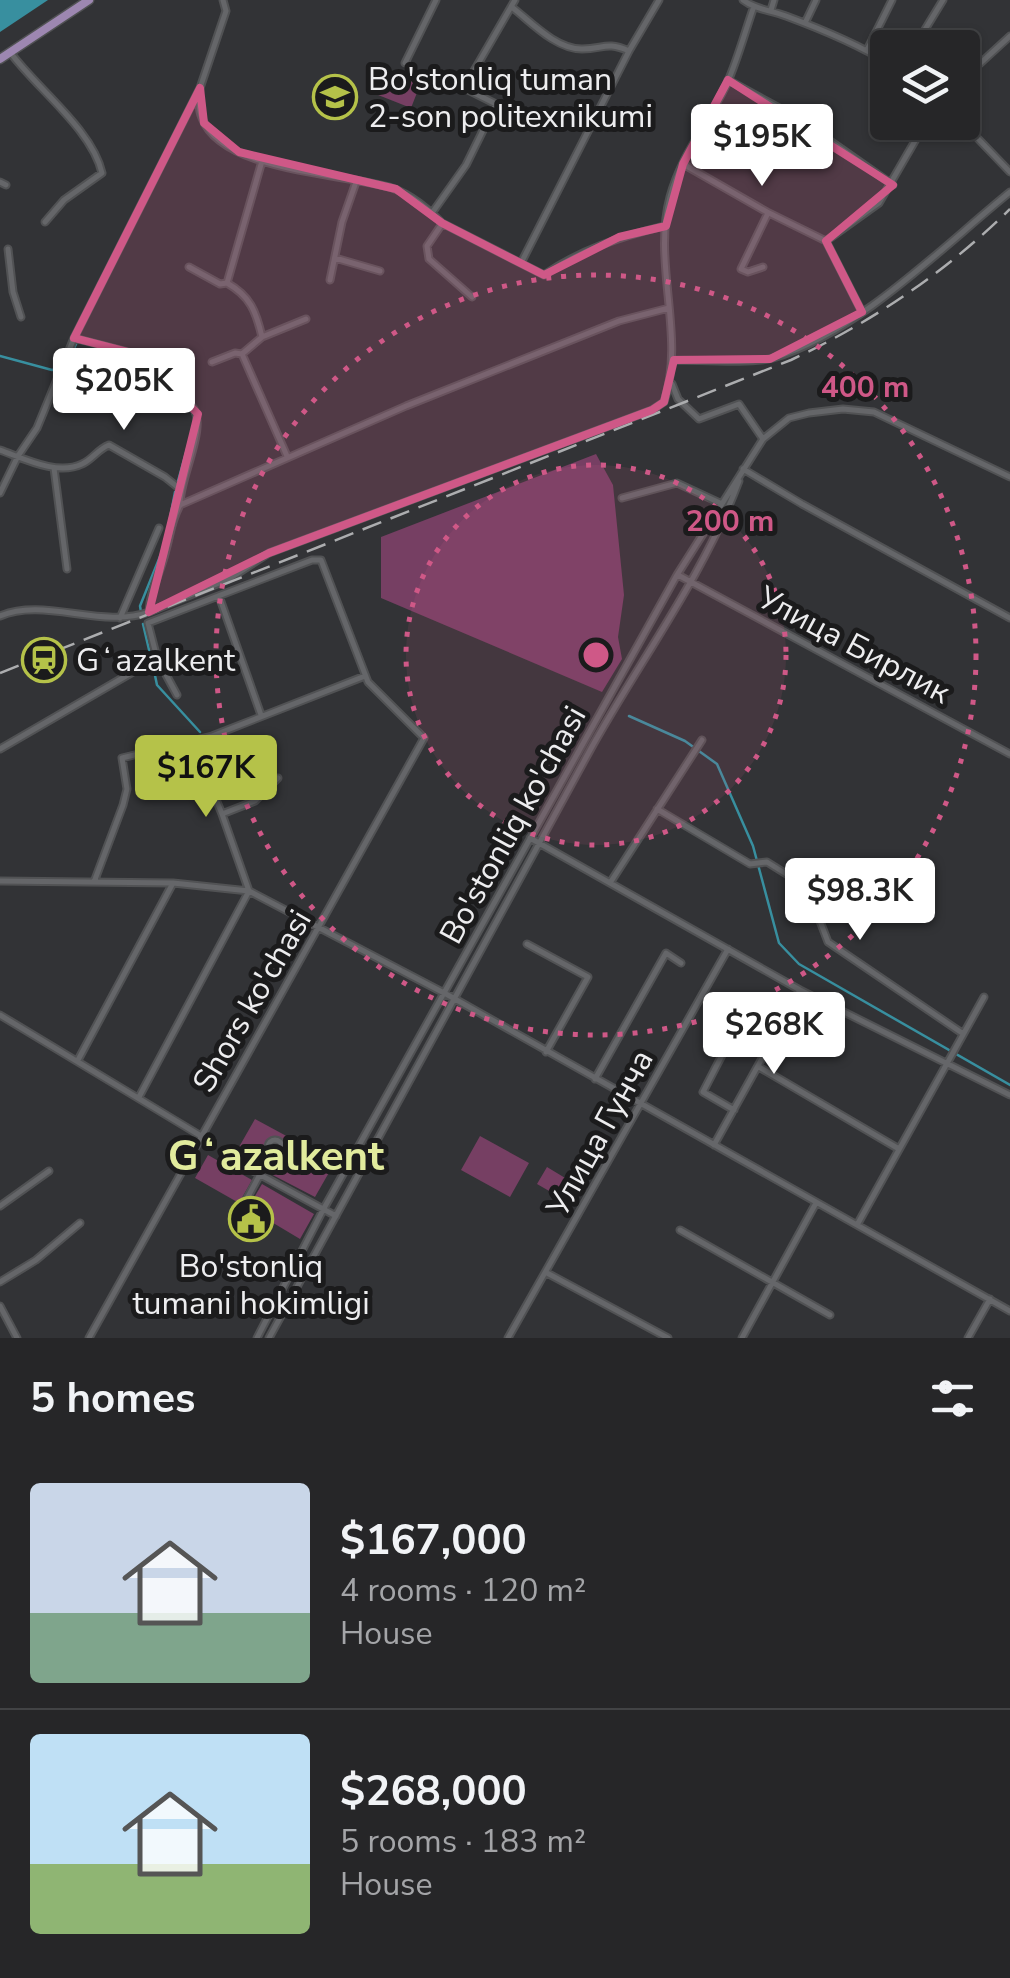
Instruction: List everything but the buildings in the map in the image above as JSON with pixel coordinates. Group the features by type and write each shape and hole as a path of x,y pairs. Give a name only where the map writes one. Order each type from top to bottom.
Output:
{"main road":[{"path":"3,55 81,0"},
{"path":"3,55 89,0"}],"street":[{"path":"0,492 37,428 74,338 200,88 226,11 223,0"},
{"path":"405,63 436,0"},
{"path":"521,264 659,0"},
{"path":"742,0 753,8 771,10 870,52"},
{"path":"771,10 774,0"},
{"path":"806,24 816,0"},
{"path":"867,50 892,0"},
{"path":"925,30 943,0"},
{"path":"432,213 466,165 496,104 464,88 514,4 568,48 586,50 612,43 629,51"},
{"path":"0,616 10,612 51,612 120,618 150,612 229,580 269,553 652,410 664,402 674,360 666,226 670,197 683,164 728,80 753,8"},
{"path":"980,64 1010,36"},
{"path":"3,55 75,126 102,172 64,200 46,222"},
{"path":"728,80 796,116 892,184"},
{"path":"200,88 201,116 208,129 232,148 262,161 396,189 442,224 544,275 573,256 604,243 666,226"},
{"path":"826,241 878,204 914,140"},
{"path":"980,140 1009,168"},
{"path":"227,282 262,161"},
{"path":"683,164 826,241 862,312"},
{"path":"330,280 356,181"},
{"path":"674,360 770,359 834,332 1010,192"},
{"path":"763,267 748,272 742,269 768,213"},
{"path":"442,224 428,246 428,260 472,297"},
{"path":"8,249 13,292 21,316"},
{"path":"334,258 380,271"},
{"path":"189,266 247,294 262,336"},
{"path":"0,292 13,292"},
{"path":"180,505 619,321 669,308"},
{"path":"242,354 262,336 306,320"},
{"path":"74,338 140,355 148,372 195,409 199,427 180,489 180,505 169,528 150,598 150,612"},
{"path":"212,362 235,352 242,354"},
{"path":"242,354 287,457"},
{"path":"61,369 124,411"},
{"path":"671,381 678,399 698,420 739,404 763,439"},
{"path":"1009,615 744,469 763,439 789,418 844,409 874,412 1010,477"},
{"path":"0,450 54,468 82,464 97,450 110,445 165,476 180,489"},
{"path":"54,468 67,569"},
{"name":"Bo'stonliq ko'chasi","path":"257,1338 324,1210 677,575 744,469"},
{"name":"Bo'stonliq ko'chasi","path":"269,1338 622,692 689,582 729,508 744,469"},
{"path":"622,498 677,483 720,503"},
{"path":"120,618 159,528"},
{"path":"94,882 124,805 127,788 122,758 212,736 366,676 321,560 312,560 148,622 157,658 177,695"},
{"name":"Улица Бирлик","path":"677,575 1010,754"},
{"path":"219,596 261,715"},
{"path":"0,749 157,658"},
{"name":"Shors ko'chasi","path":"88,1338 424,738 366,676"},
{"path":"138,1097 249,891 192,741"},
{"path":"610,882 700,741"},
{"path":"222,814 254,801 278,778"},
{"path":"657,809 750,864 767,862 807,887 828,942 962,1033"},
{"path":"530,838 800,990 949,1059 1010,1095"},
{"path":"0,881 173,883 249,891 446,994 1010,1311"},
{"path":"78,1060 173,883"},
{"path":"527,944 588,978 546,1052"},
{"name":"Улица Гунча","path":"508,1338 728,949"},
{"path":"594,1079 666,954 681,963"},
{"path":"714,1145 800,990"},
{"path":"856,1226 984,997"},
{"path":"734,1110 703,1092 750,1003"},
{"path":"0,1014 201,1136"},
{"path":"759,1068 898,1149"},
{"path":"244,1204 271,1154"},
{"path":"232,1160 336,1216"},
{"path":"0,1206 49,1171"},
{"path":"742,1338 816,1203"},
{"path":"0,1282 36,1260 80,1224"},
{"path":"680,1230 830,1315"},
{"path":"546,1272 668,1338"},
{"path":"968,1338 990,1300"},
{"path":"0,1306 17,1338"}],"highlighted area":[{"path":"728,80 893,185 826,241 862,312 770,359 674,360 664,402 652,410 269,553 149,612 198,414 140,355 74,338 200,88 204,123 239,152 396,189 442,223 544,275 619,237 666,226 683,164"}],"shaded area":[{"path":"377,68 420,85 411,108 368,91"},
{"path":"596,454 613,485 624,595 618,637 622,659 602,692 381,598 381,537"},
{"path":"255,1119 316,1152 313,1158 331,1169 315,1197 265,1171 267,1164 239,1147"},
{"path":"480,1136 529,1163 510,1197 461,1170"},
{"path":"208,1155 252,1180 239,1203 195,1178"},
{"path":"547,1167 580,1187 570,1203 537,1184"},
{"path":"262,1184 314,1214 300,1239 248,1208"}],"water":[{"path":"0,0 48,0 0,32"}],"waterway":[{"path":"66,365 77,342 93,345"},
{"path":"124,354 140,360 153,382 194,417"},
{"path":"0,356 56,369"},
{"path":"178,481 194,424"},
{"path":"141,612 165,544 175,492"},
{"path":"143,624 150,654"},
{"path":"153,666 157,685 200,732"},
{"path":"629,716 685,741 717,764 753,846 779,943 799,964 1010,1085"},
{"path":"207,740 230,769"}],"railway":[{"path":"0,673 791,360 907,294 1010,209"}],"place":[{"name":"Bo'stonliq tuman 2-son politexnikumi","path":"335,97"},
{"name":"Gʻazalkent","path":"44,660"},
{"name":"Bo'stonliq tumani hokimligi","path":"251,1219"}],"district":[{"name":"Gʻazalkent","path":"276,1156"}]}
